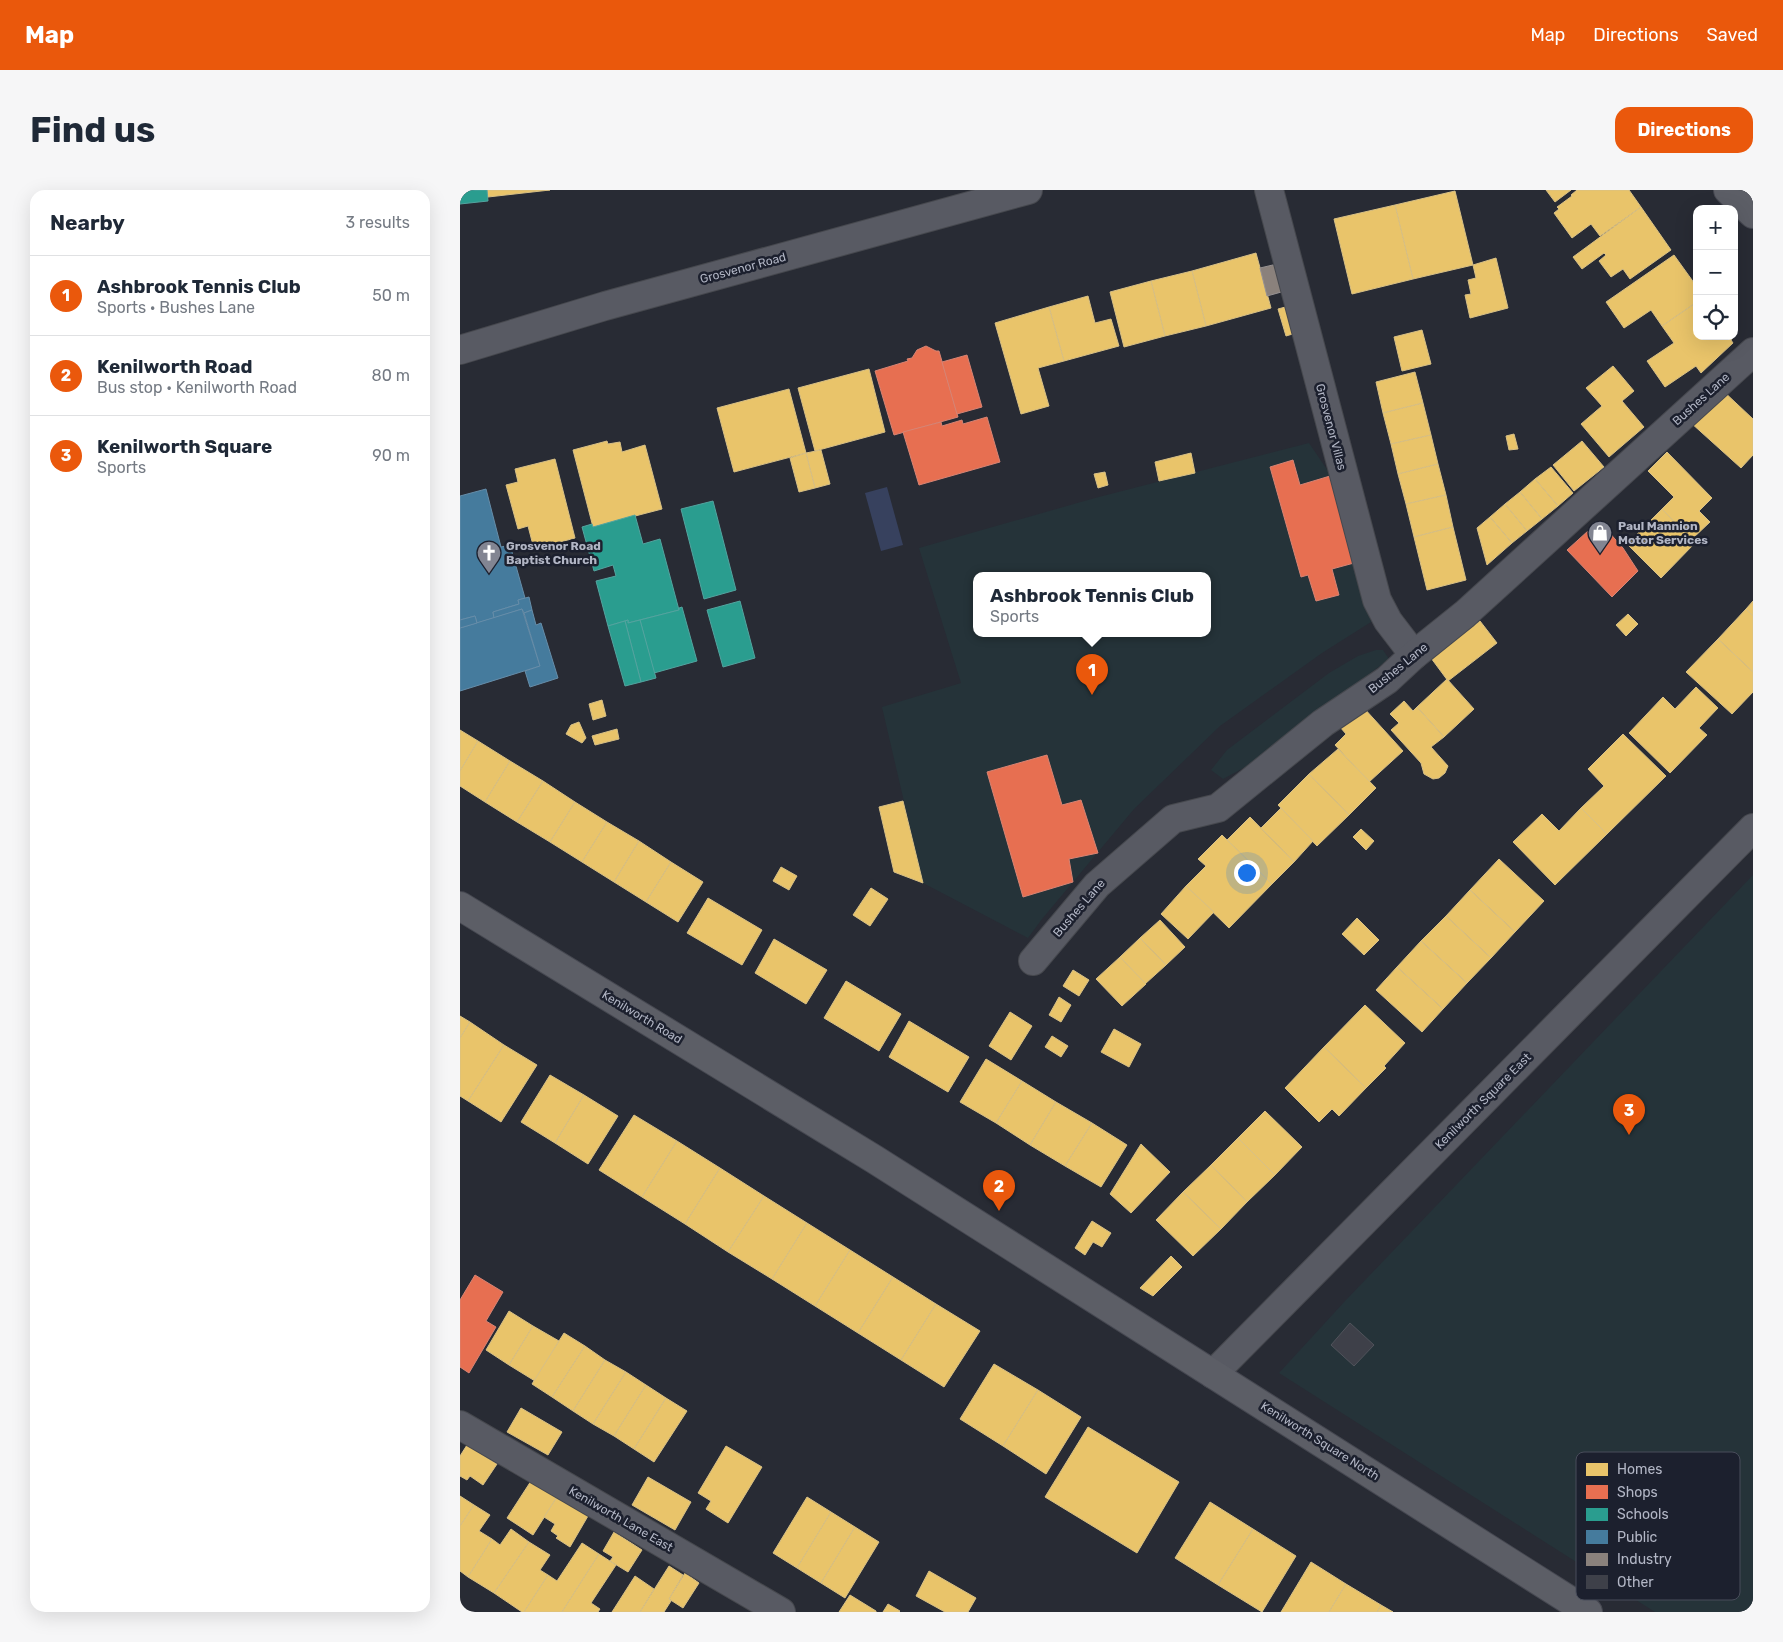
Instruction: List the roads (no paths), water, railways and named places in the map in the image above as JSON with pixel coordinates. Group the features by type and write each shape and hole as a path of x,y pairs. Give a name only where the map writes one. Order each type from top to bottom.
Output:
{"street":[{"name":"Grosvenor Road","path":"460,350 605,306 1028,190"},
{"name":"Grosvenor Villas","path":"1269,190 1377,600 1388,621 1414,656"},
{"path":"1728,190 1753,214"},
{"name":"Bushes Lane","path":"1033,961 1097,885 1173,820 1218,808 1324,723 1387,680 1465,614 1753,352"},
{"name":"Kenilworth Square East","path":"1213,1374 1753,828"},
{"name":"Kenilworth Road","path":"460,906 1052,1270"},
{"name":"Kenilworth Square North","path":"1052,1270 1588,1612"},
{"name":"Kenilworth Lane East","path":"460,1425 781,1612"}],"water":[{"path":"887,487 903,545 881,551 865,493"}],"place":[{"name":"Paul Mannion Motor Services","path":"1600,554"},
{"name":"Grosvenor Road Baptist Church","path":"489,574"},
{"name":"Ashbrook Tennis Club","path":"1092,695"},
{"name":"Kenilworth Square","path":"1629,1135"},
{"name":"Kenilworth Road","path":"999,1211"}]}
